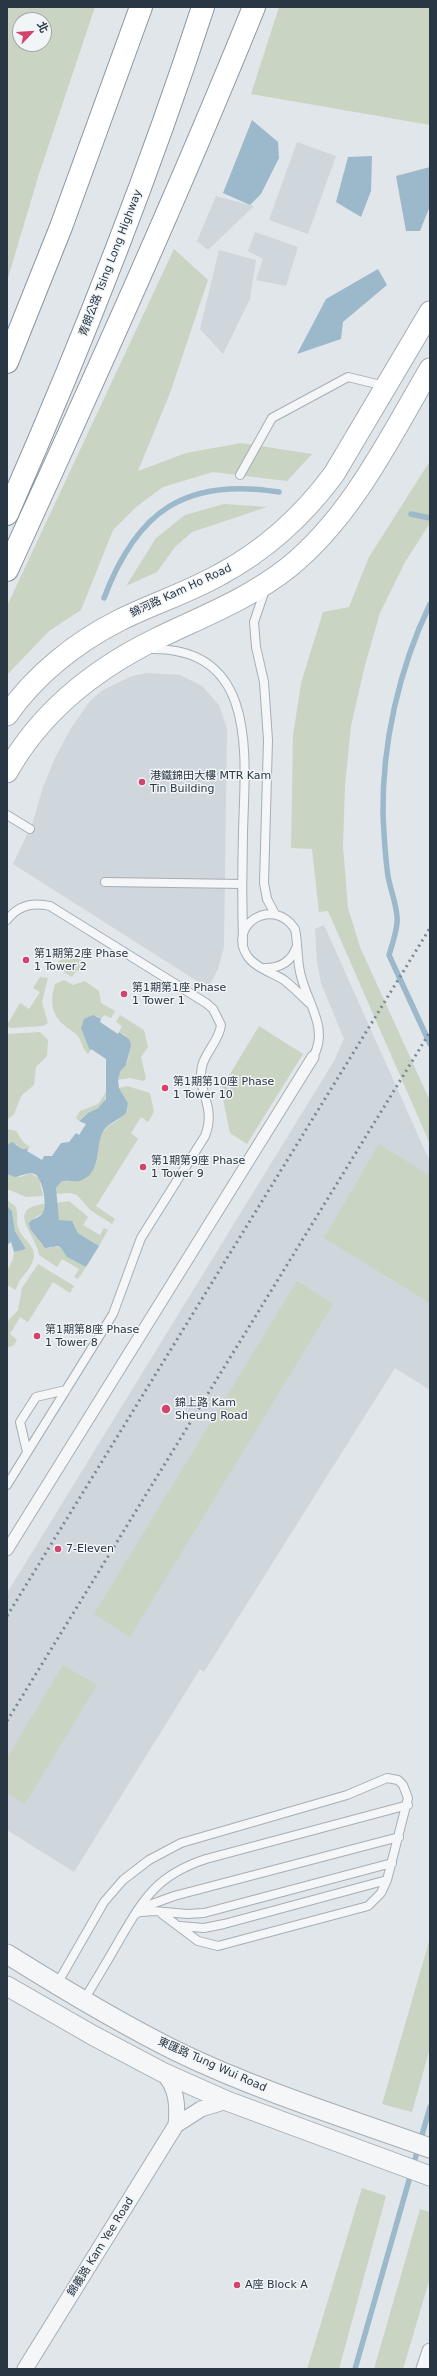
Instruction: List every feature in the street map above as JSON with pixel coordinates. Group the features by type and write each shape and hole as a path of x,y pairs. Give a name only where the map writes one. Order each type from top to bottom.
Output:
{"highway":[{"path":"7,362 61,227 141,7"},
{"name":"青朗公路 Tsing Long Highway","path":"7,514 42,435 113,259 179,80 203,7"},
{"path":"7,570 118,327 211,112 254,7"}],"main road":[{"name":"錦河路 Kam Ho Road","path":"7,715 42,676 83,642 121,620 219,576 246,559 295,521 317,498 334,474 430,312"},
{"path":"7,772 24,746 64,699 92,676 129,653 236,601 269,582 305,554 351,500 430,369"}],"street":[{"path":"7,1550 313,1058"},
{"name":"東匯路 Tung Wui Road","path":"7,1954 84,2000 185,2055 272,2092 430,2148"},
{"path":"7,1986 100,2040 162,2072 227,2101 430,2176"},
{"name":"錦義路 Kam Yee Road","path":"25,2369 176,2125 178,2112 175,2094 170,2079 162,2072"},
{"name":"錦義路 Kam Yee Road","path":"176,2125 201,2109 227,2101"},
{"path":"424,2369 430,2350"}],"lane":[{"path":"240,475 272,418 348,377 385,386"},
{"path":"269,582 257,610 254,634 264,682 268,740 264,883 267,899 275,914"},
{"path":"129,653 147,649 165,649 190,654 202,660 220,675 234,696 242,724 245,760 242,884 243,944 250,959 284,981 309,1002"},
{"path":"7,815 30,829"},
{"path":"105,882 242,884"},
{"path":"7,920 20,908 30,904 50,906 206,1003 215,1013 221,1025 217,1040 202,1067 202,1081 209,1109 208,1127 141,1238 113,1314 7,1485"},
{"path":"243,944 246,927 258,916 275,914 283,917 292,926 297,938 299,972 309,1002 320,1027 318,1049 313,1058"},
{"path":"264,968 281,966 294,954 297,946"},
{"path":"27,1452 20,1422 36,1396 66,1390"},
{"path":"57,1984 110,1894 136,1869 166,1850 200,1836 347,1795 380,1779 394,1779 403,1785 407,1792 408,1805 387,1880 381,1893 368,1906 218,1946 198,1941 165,1915 154,1910"},
{"path":"84,2000 139,1906 158,1885 193,1863 408,1805"},
{"path":"134,1916 152,1904 174,1896 399,1838"},
{"path":"134,1916 143,1911 154,1910 176,1914 204,1913 392,1863"},
{"path":"180,1926 204,1928 224,1924 387,1880"}],"shaded area":[{"path":"297,142 336,156 308,234 269,220"},
{"path":"216,196 254,206 208,250 197,241"},
{"path":"255,232 298,247 286,286 256,280 263,259 248,251"},
{"path":"219,250 256,260 250,299 223,354 200,329"},
{"path":"147,673 180,675 202,686 219,705 227,729 224,947 218,969 208,988 13,864 33,822 42,790 55,758 71,728 90,701 103,690 132,676"},
{"path":"324,925 430,1162 430,1390 395,1368 204,1672 200,1669 74,1872 7,1830 7,1593 334,1061 344,1039 321,983 317,962 315,929"}],"green space":[{"path":"7,7 95,7 39,174 7,281"},
{"path":"279,7 430,7 430,125 251,94"},
{"path":"174,249 208,280 170,393 138,471 186,453 241,443 312,454 287,481 213,472 163,487 136,507 113,530 81,610 49,631 7,675 7,606"},
{"path":"430,461 430,523 405,562 380,613 365,665 351,726 345,785 343,846 348,908 360,947 430,1101 430,1144 328,911 319,912 312,849 291,848 293,736 301,683 323,612 349,607 369,557"},
{"path":"224,504 267,507 192,532 175,547 157,572 126,586 156,538 185,515"},
{"path":"74,956 87,964 84,969 76,971 72,977 56,967 60,959"},
{"path":"40,977 48,978 42,1002 48,1023 43,1026 10,1028 7,1025 20,1003 29,1009 40,992 33,988"},
{"path":"64,980 73,985 85,981 99,991 101,1003 115,1011 111,1018 104,1015 101,1019 97,1016 83,1033 90,1051 88,1054 84,1050 77,1035 60,1021 54,1011 52,996 55,984"},
{"path":"120,1015 144,1030 148,1047 141,1057 146,1078 144,1081 129,1078 118,1080 120,1072 127,1062 129,1055 125,1035 119,1032 122,1026 116,1022"},
{"path":"259,1026 303,1054 247,1144 230,1133 221,1089"},
{"path":"40,1032 48,1040 47,1056 36,1067 34,1085 21,1096 14,1114 7,1120 7,1034"},
{"path":"127,1086 150,1093 154,1112 148,1122 141,1117 131,1133 138,1139 96,1206 115,1219 112,1224 90,1210 77,1195 70,1193 55,1194 56,1188 61,1182 85,1178 92,1172 95,1167 99,1141 103,1132 122,1116 128,1103 119,1088"},
{"path":"107,1091 103,1103 100,1106 79,1121 76,1118 80,1111 98,1104"},
{"path":"7,1129 16,1131 23,1142 30,1147 28,1149 22,1149 16,1144 7,1145"},
{"path":"379,1144 430,1176 430,1303 324,1238"},
{"path":"30,1173 39,1178 43,1196 26,1197 7,1189 7,1174 21,1177"},
{"path":"7,1200 15,1206 20,1232 34,1252 32,1263 19,1282 16,1290 7,1285 7,1271 13,1259 14,1252 26,1249 15,1231 12,1211 7,1206"},
{"path":"69,1201 88,1217 83,1225 100,1235 104,1228 108,1230 99,1246 78,1233 75,1226 69,1221 59,1220 56,1203"},
{"path":"44,1204 43,1213 33,1219 30,1229 42,1245 50,1248 53,1246 61,1248 69,1258 86,1267 78,1279 74,1277 79,1269 62,1259 57,1267 39,1255 38,1248 24,1218 26,1212 32,1207"},
{"path":"38,1264 74,1286 70,1293 53,1282 28,1322 20,1317 10,1334 17,1340 13,1346 7,1347 7,1322 18,1310 22,1288"},
{"path":"297,1281 333,1304 130,1637 94,1614"},
{"path":"63,1665 97,1685 25,1804 7,1793 7,1758"},
{"path":"430,1938 430,2048 412,2112 382,2104"},
{"path":"362,2188 386,2196 339,2369 307,2369"},
{"path":"420,2209 430,2212 430,2278 403,2369 374,2369"}],"water":[{"path":"252,120 278,142 279,158 261,194 250,205 223,193"},
{"path":"372,156 371,191 361,217 336,202 348,157"},
{"path":"430,167 430,206 420,231 406,231 396,176"},
{"path":"378,269 387,285 343,322 341,339 297,354 326,299"},
{"path":"93,1015 101,1019 100,1022 118,1034 119,1032 129,1039 131,1045 126,1065 120,1072 118,1080 119,1088 128,1103 126,1113 104,1130 99,1143 96,1164 89,1176 79,1181 61,1182 56,1188 59,1220 72,1221 78,1233 99,1246 86,1267 67,1257 58,1246 45,1248 30,1229 29,1223 40,1216 44,1210 44,1193 38,1177 35,1174 30,1173 15,1177 7,1174 7,1145 12,1142 22,1149 28,1149 27,1151 42,1160 44,1156 52,1156 61,1143 69,1142 76,1133 79,1135 86,1124 79,1121 88,1113 98,1108 106,1099 106,1059 91,1049 90,1051 81,1028 84,1019"},
{"path":"7,1206 12,1211 15,1231 26,1249 14,1252 11,1242 7,1245"}],"waterway":[{"path":"104,598 117,568 132,543 149,522 169,507 191,496 217,490 246,489 279,492"},
{"path":"411,514 430,518"},
{"path":"430,604 409,654 394,707 389,734 383,788 385,853 388,876 396,906 397,918 396,931 389,955 430,1044"},
{"path":"355,2369 430,2107"}],"railway":[{"path":"7,1616 430,928"},
{"path":"7,1721 430,1032"}],"place":[{"name":"港鐵錦田大樓 MTR Kam Tin Building","path":"142,782"},
{"name":"第1期第2座 Phase 1 Tower 2","path":"26,960"},
{"name":"第1期第1座 Phase 1 Tower 1","path":"124,994"},
{"name":"第1期第10座 Phase 1 Tower 10","path":"165,1088"},
{"name":"第1期第9座 Phase 1 Tower 9","path":"143,1167"},
{"name":"第1期第8座 Phase 1 Tower 8","path":"37,1336"},
{"name":"錦上路 Kam Sheung Road","path":"166,1409"},
{"name":"7-Eleven","path":"58,1549"},
{"name":"A座 Block A","path":"237,2285"}]}
